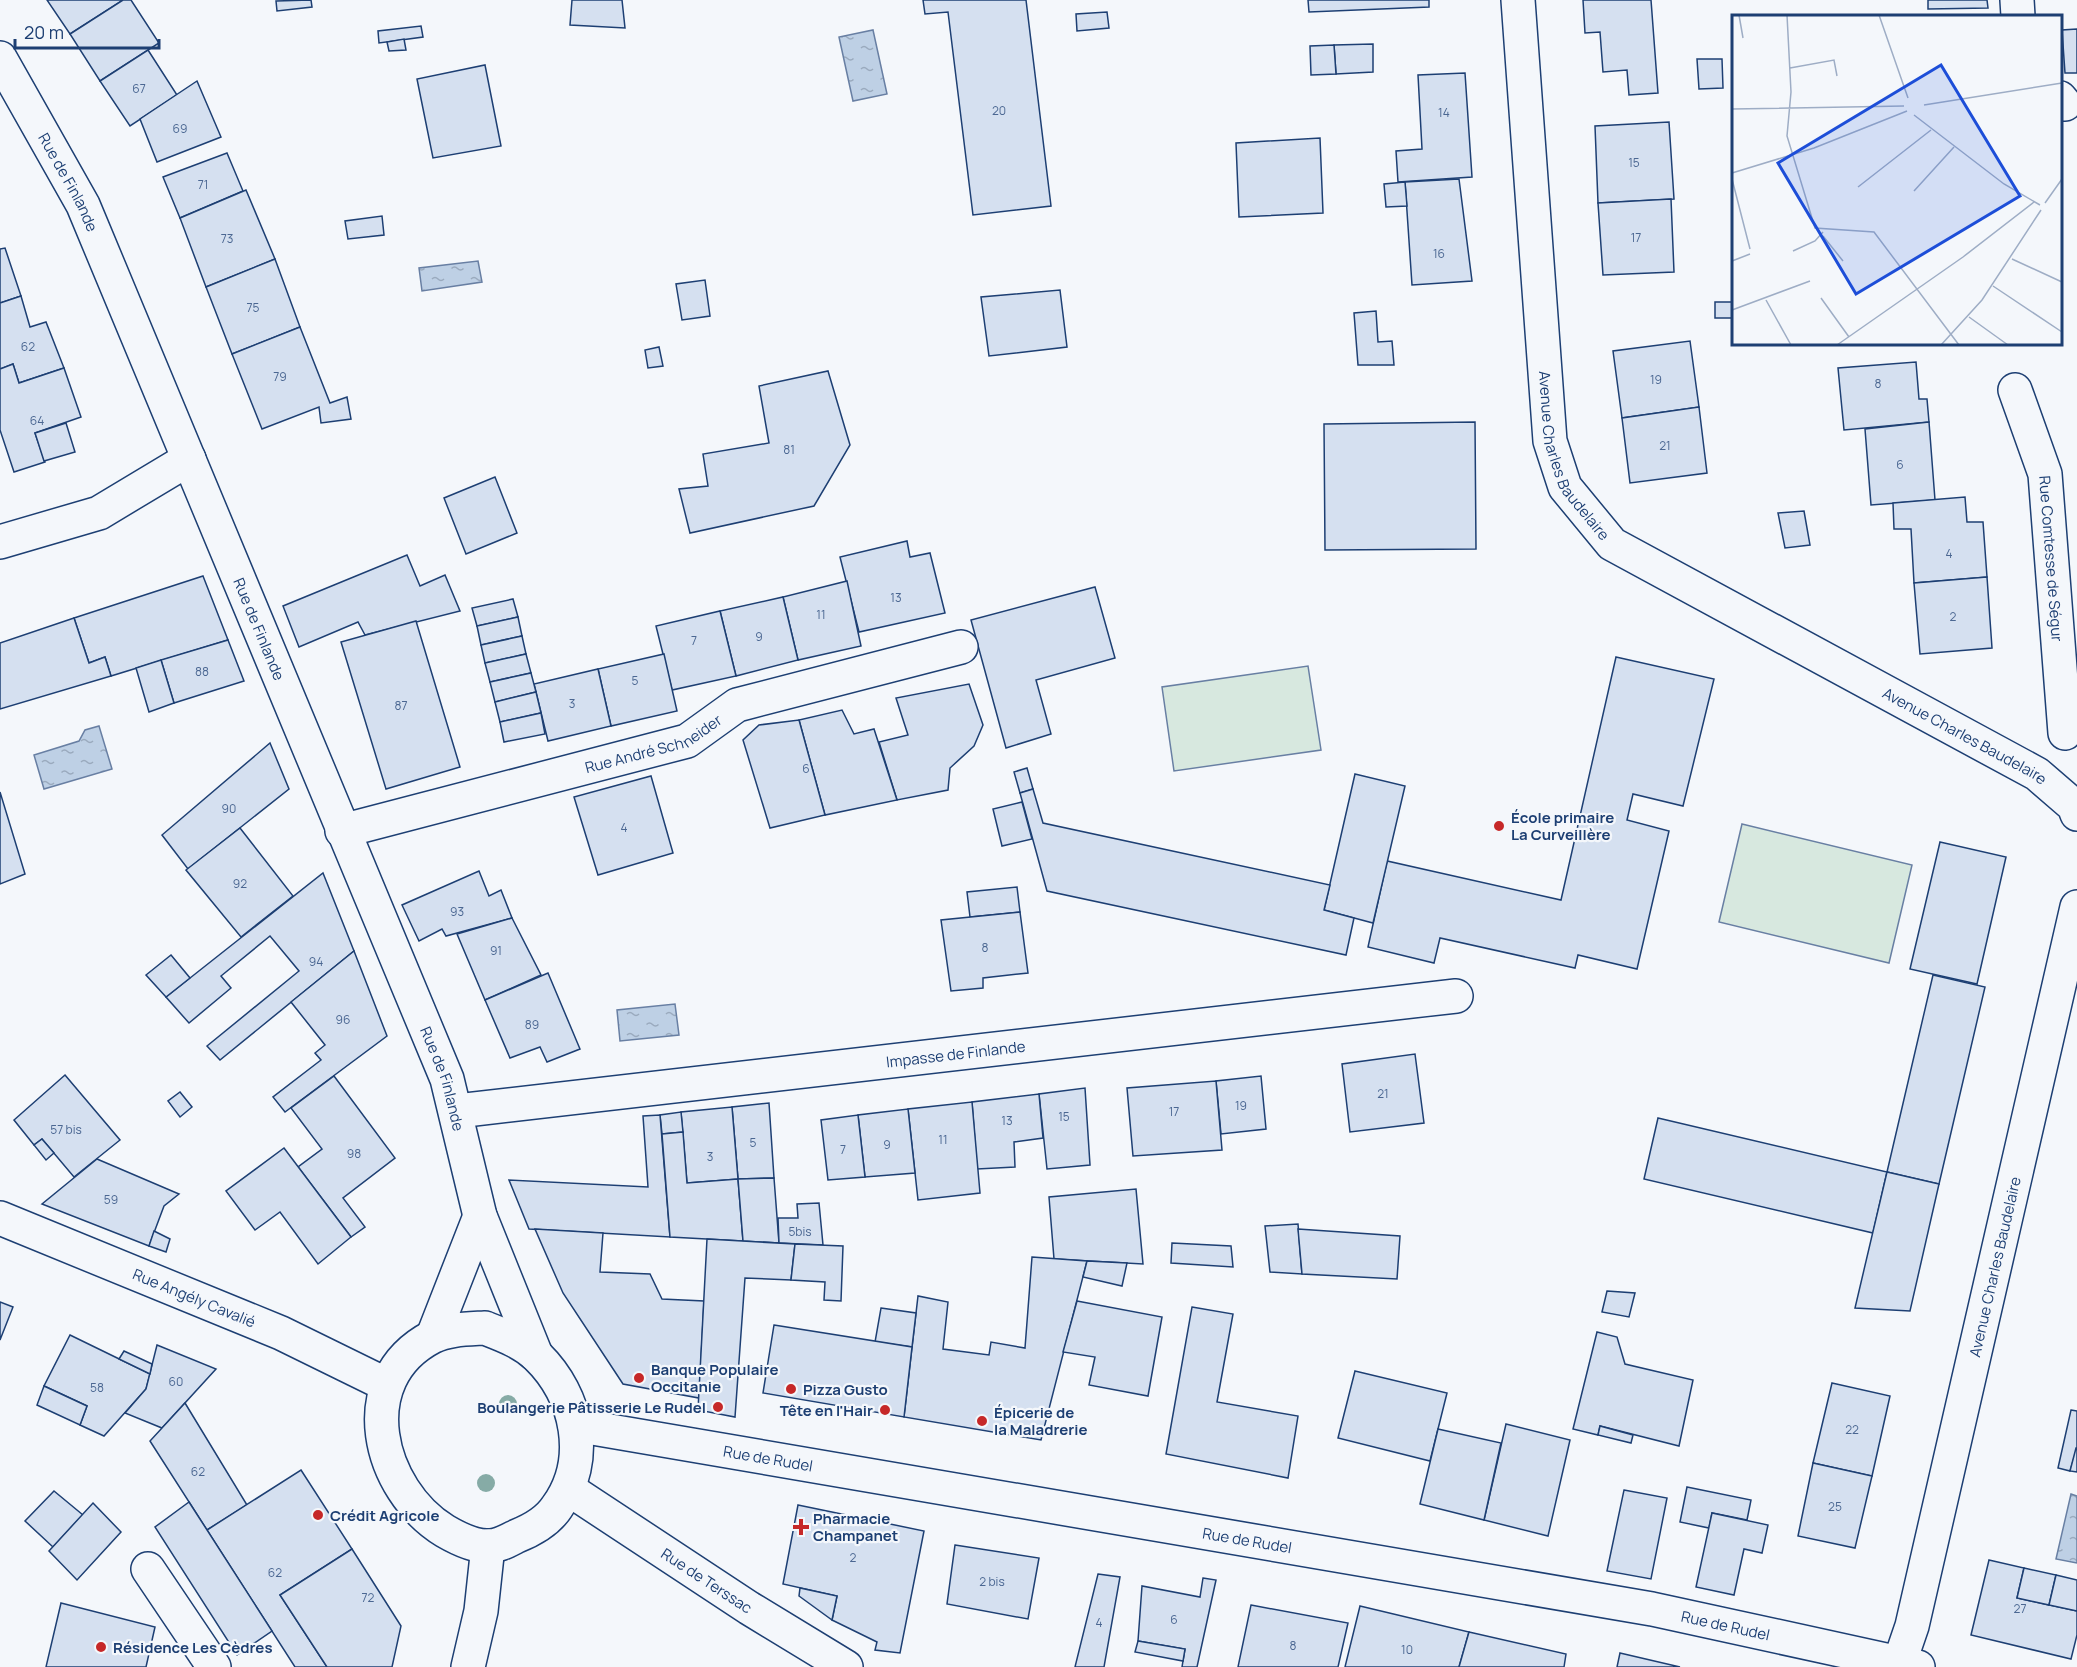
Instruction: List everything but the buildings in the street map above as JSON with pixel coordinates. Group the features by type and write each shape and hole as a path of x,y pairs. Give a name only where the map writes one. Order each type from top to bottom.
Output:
{"street":[{"name":"Avenue Charles Baudelaire","path":"1518,0 1550,441 1565,487 1612,544 2037,774 2074,806 2077,814"},
{"path":"2017,0 2018,15"},
{"name":"Rue de Finlande","path":"0,58 83,205 447,1079 457,1111 480,1216 536,1355"},
{"name":"Rue Comtesse de Ségur","path":"2015,390 2045,474 2071,733 2037,774"},
{"path":"0,542 99,513 189,459"},
{"name":"Rue André Schneider","path":"342,831 687,741 737,705 961,647"},
{"name":"Avenue Charles Baudelaire","path":"1905,1666 1912,1626 2077,907"},
{"name":"Impasse de Finlande","path":"457,1111 1456,996"},
{"path":"433,1336 480,1216"},
{"name":"Rue Angély Cavalié","path":"0,1218 281,1332 387,1385"},
{"path":"485,1328 510,1338 536,1355 558,1381 575,1425 577,1463 570,1490 552,1515 529,1531 488,1546 458,1539 435,1525 410,1501 392,1470 383,1438 380,1412 387,1385 414,1349 433,1336 460,1330 485,1328"},
{"name":"Rue de Rudel","path":"575,1425 1652,1609 1905,1666"},
{"name":"Rue de Terssac","path":"570,1490 749,1608 846,1667"},
{"path":"468,1667 481,1611 488,1546"},
{"path":"148,1569 214,1667"}],"shaded area":[{"path":"1308,666 1321,750 1174,771 1162,687"},
{"path":"1742,824 1912,865 1889,963 1719,922"}],"water":[{"path":"873,30 887,94 853,101 839,37"},
{"path":"478,261 482,282 422,291 419,268"},
{"path":"99,726 112,769 44,789 34,755 79,741 85,730"},
{"path":"675,1004 679,1035 620,1041 617,1010"},
{"path":"2071,1494 2077,1496 2077,1563 2056,1559"}],"place":[{"name":"École primaire La Curveillère","path":"1499,826"},
{"name":"Banque Populaire Occitanie","path":"639,1378"},
{"name":"Pizza Gusto","path":"791,1389"},
{"name":"Boulangerie Pâtisserie Le Rudel","path":"718,1407"},
{"name":"Tête en l'Hair","path":"885,1410"},
{"name":"Épicerie de la Maladrerie","path":"982,1421"},
{"name":"Crédit Agricole","path":"318,1515"},
{"name":"Pharmacie Champanet","path":"801,1527"},
{"name":"Résidence Les Cèdres","path":"101,1647"}]}
